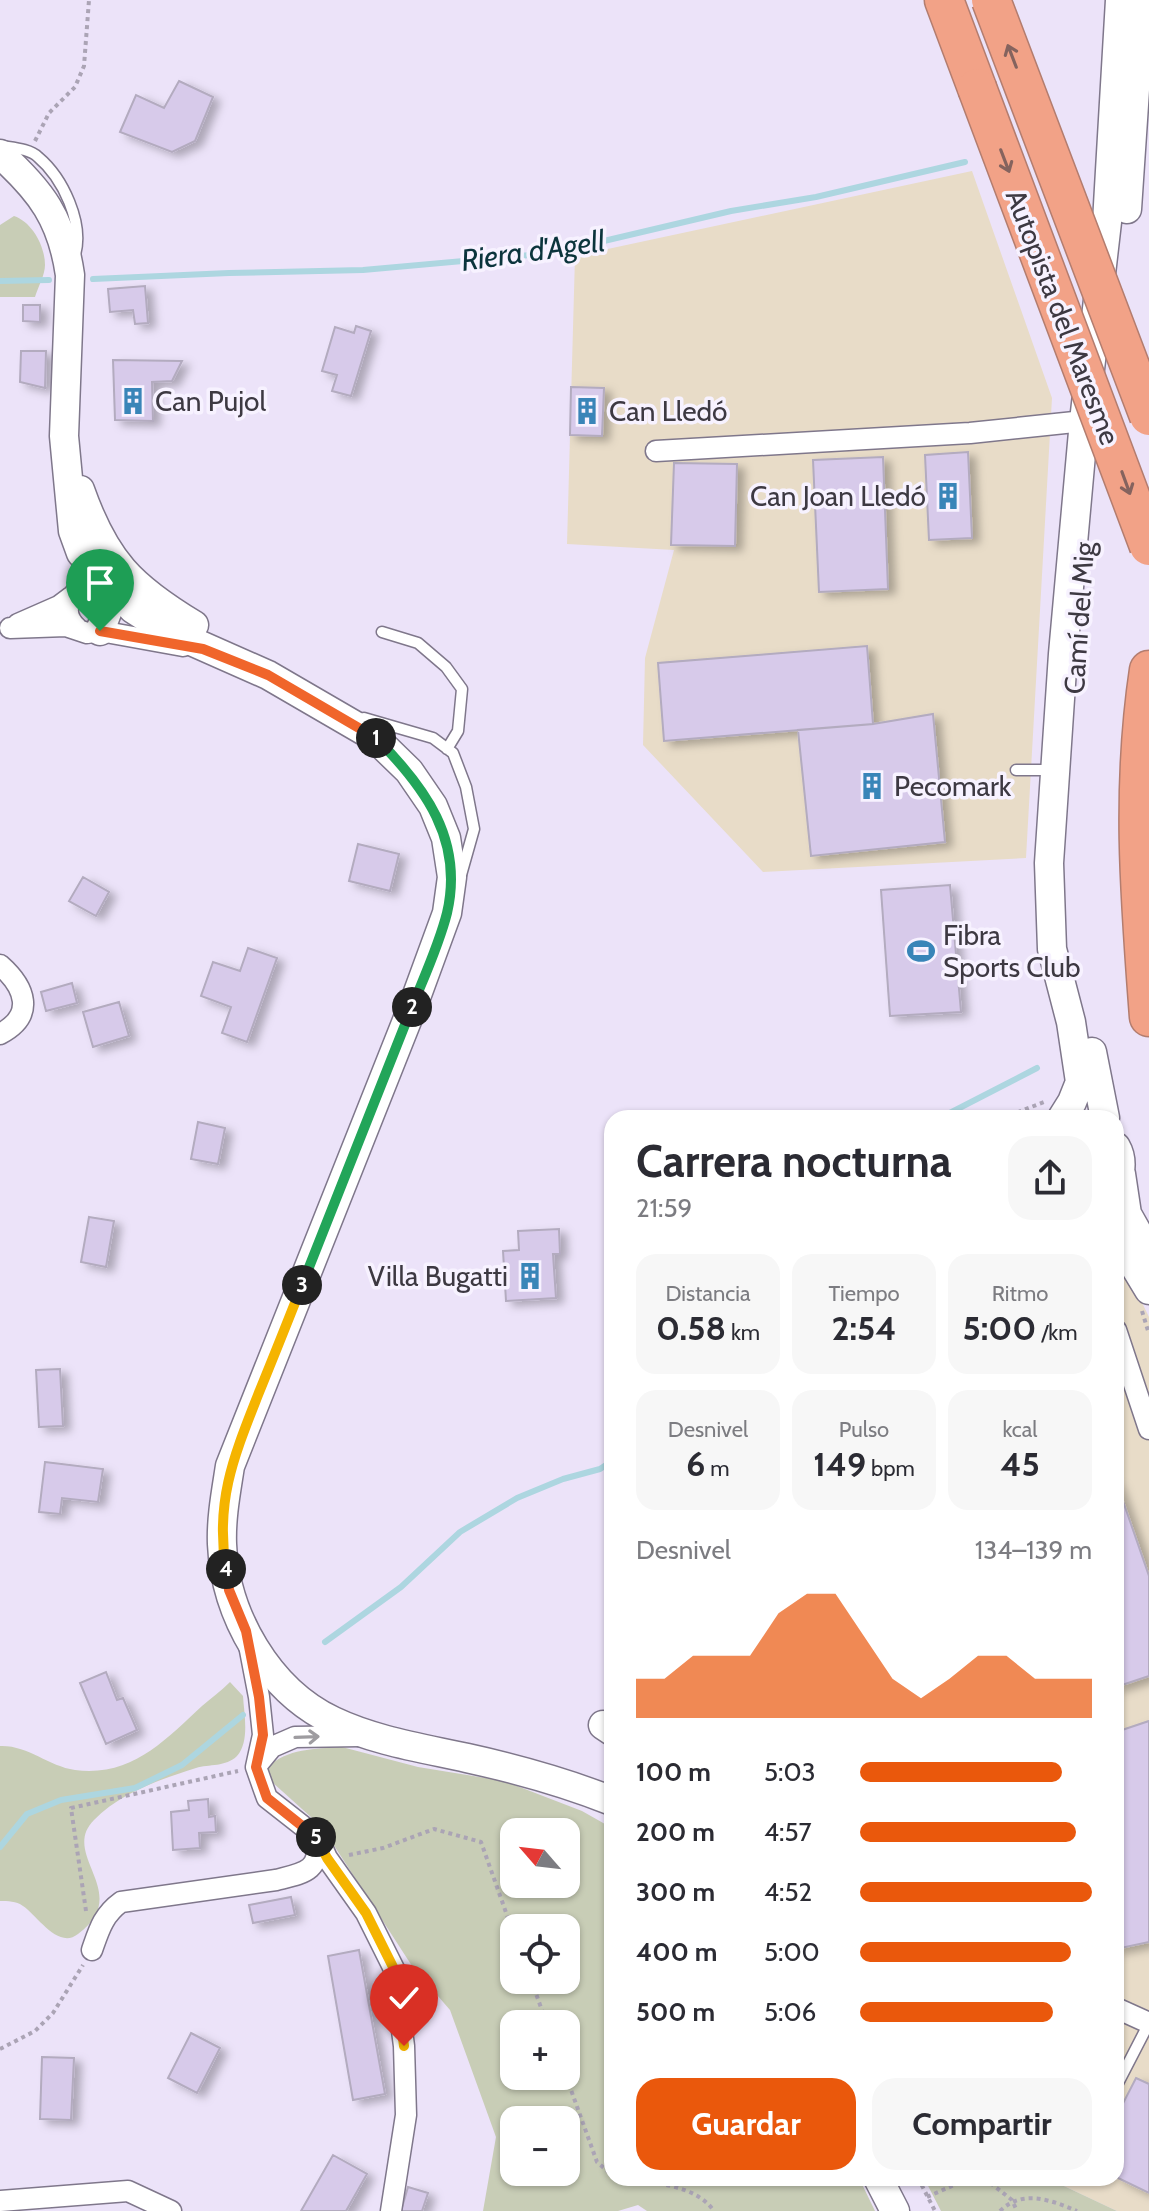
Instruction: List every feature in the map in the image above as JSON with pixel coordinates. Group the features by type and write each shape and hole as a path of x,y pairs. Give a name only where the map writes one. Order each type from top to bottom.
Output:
{"highway":[{"name":"Autopista del Maresme","path":"944,0 1149,546"},
{"name":"Autopista del Maresme","path":"991,0 1149,416"},
{"path":"1149,670 1137,780 1139,887 1149,1017"}],"street":[{"name":"Camí del Mig","path":"1067,1110 1080,1082 1071,1022 1052,949 1049,863 1084,421 1110,184 1120,0"},
{"name":"Camí del Mig","path":"1103,1110 1065,919 1069,799 1076,653 1092,455 1142,114 1141,0"},
{"name":"Camí del Mig","path":"1117,52 1125,102 1142,114"},
{"name":"Camí del Mig","path":"1110,184 1124,128 1142,114"},
{"path":"0,154 29,180 45,201 66,249 70,275 64,436 73,531 86,578 112,599 89,630"},
{"path":"656,451 970,433 1084,421"},
{"path":"64,436 92,524 112,558 135,585 208,643 373,736 409,771 433,806 446,838 452,877 447,913 384,1091 230,1466 223,1506 222,1545 229,1590 264,1665 295,1696 330,1720 370,1736 552,1778 604,1798"},
{"path":"83,497 86,578 66,609 69,621 89,630"},
{"path":"5,630 59,606 86,578"},
{"path":"86,578 164,629 208,643"},
{"path":"5,630 66,626 208,643"},
{"path":"0,965 17,980 24,1003 17,1021 0,1034"},
{"path":"1124,1199 1127,1214 1149,1253"},
{"path":"1124,1252 1149,1290"},
{"path":"1124,1354 1149,1429"},
{"path":"246,1631 263,1735 256,1767 267,1798 318,1838 327,1858 366,1913 394,1969 404,2046 406,2115 391,2211"},
{"path":"256,1767 272,1747 295,1737 370,1736"},
{"path":"92,1950 102,1922 110,1910 121,1902 299,1874 311,1869 319,1854 318,1838"},
{"path":"1124,2012 1149,2023"},
{"path":"882,2186 895,2211"},
{"path":"0,2201 128,2191 171,2211"}],"lane":[{"path":"0,146 36,155 57,179 75,217 78,246 70,275"},
{"path":"382,632 418,643 446,667 462,689 458,731 447,749"},
{"path":"331,712 388,723 433,738 453,753 466,787 474,829 466,862 447,913"},
{"path":"1016,770 1054,770 1069,799"},
{"path":"1124,2071 1149,2023"}],"path":[{"path":"38,136 49,113 75,87 84,66 89,0"},
{"path":"0,2049 35,2031 53,2013 92,1950 71,1808 256,1767"},
{"path":"327,1858 383,1848 434,1829 481,1842 507,1914"},
{"path":"571,2090 597,2162 604,2168"},
{"path":"665,2186 688,2191 710,2204 714,2211"},
{"path":"922,2186 935,2211"},
{"path":"927,2197 952,2186"},
{"path":"994,2186 1012,2200 1017,2211"},
{"path":"1000,2211 1012,2200 1026,2198 1053,2201 1077,2211"}],"shaded area":[{"path":"972,171 1052,398 1026,858 763,872 643,745 645,658 674,550 567,544 575,256"},
{"path":"1124,1267 1149,1317 1149,2211 1117,2211 1064,2186 1124,2186"}],"green space":[{"path":"14,216 32,229 43,250 45,269 35,297 0,297 0,225"},
{"path":"230,1682 243,1696 245,1735 237,1756 223,1764 196,1768 169,1777 128,1795 104,1810 86,1833 85,1847 98,1889 99,1904 93,1919 78,1934 63,1938 20,1904 0,1901 0,1746 20,1749 75,1770 114,1768 146,1754"},
{"path":"342,1747 418,1767 504,1781 582,1811 604,1823 604,2186 863,2186 875,2211 647,2211 638,2205 618,2211 483,2211 496,2137 450,2010 412,1966 322,1827 272,1782 267,1768 292,1753"},
{"path":"928,2186 1064,2186 1117,2211 941,2211"}],"building":[{"path":"179,81 213,97 195,141 172,152 120,132 136,95 164,108"},
{"path":"145,286 148,323 135,324 133,310 110,312 108,289"},
{"path":"23,305 40,305 40,322 23,321"},
{"path":"356,326 371,331 351,396 332,391 337,375 322,371 335,327 354,333"},
{"path":"21,351 46,351 45,388 20,382"},
{"name":"Can Pujol","path":"113,360 182,361 172,381 152,382 153,421 115,420"},
{"name":"Can Lledó","path":"571,387 604,388 602,436 570,435"},
{"name":"Can Joan Lledó","path":"968,452 972,538 929,540 925,455"},
{"path":"883,457 888,589 819,592 813,460"},
{"path":"674,463 737,464 735,546 671,545"},
{"path":"867,646 873,724 664,741 658,663"},
{"name":"Pecomark","path":"933,714 945,842 811,856 798,730 873,724"},
{"path":"358,844 399,854 390,891 349,881"},
{"path":"83,877 109,892 96,916 69,901"},
{"name":"Fibra Sports Club","path":"950,885 961,1012 890,1016 881,890"},
{"path":"248,948 277,958 247,1042 222,1033 231,1007 201,996 213,962 240,971"},
{"path":"72,983 77,1003 46,1011 41,992"},
{"path":"119,1002 129,1036 93,1047 83,1012"},
{"path":"198,1122 225,1128 218,1164 191,1159"},
{"path":"89,1217 114,1221 106,1267 81,1262"},
{"name":"Villa Bugatti","path":"559,1229 560,1254 553,1254 556,1298 506,1301 503,1251 519,1250 518,1231"},
{"path":"60,1369 63,1426 39,1427 36,1370"},
{"path":"45,1462 103,1469 98,1502 62,1498 60,1514 39,1512"},
{"path":"1124,1504 1149,1576 1149,1676 1124,1684"},
{"path":"106,1672 117,1700 123,1698 137,1730 106,1744 80,1683"},
{"path":"1149,1721 1149,1942 1124,1947 1124,1729"},
{"path":"208,1799 209,1817 215,1816 216,1832 199,1833 200,1848 173,1850 171,1812 189,1810 188,1801"},
{"path":"291,1897 295,1915 253,1923 249,1905"},
{"path":"359,1950 385,2094 353,2100 328,1956"},
{"path":"191,2033 220,2048 197,2093 168,2078"},
{"path":"42,2057 74,2058 71,2120 40,2119"},
{"path":"1136,2078 1149,2084 1149,2193 1124,2181 1124,2101"},
{"path":"333,2155 367,2174 346,2211 301,2211"},
{"path":"408,2187 428,2193 422,2211 401,2211"}],"waterway":[{"name":"Riera d'Agell","path":"93,279 363,270 553,253 731,211 816,197 965,162"},
{"name":"Riera d'Agell","path":"0,281 49,280"},
{"path":"956,1110 1037,1068"},
{"path":"325,1642 401,1587 460,1532 517,1498 604,1466"},
{"path":"0,1847 27,1814 61,1800 135,1788 182,1765 243,1715"}],"place":[{"name":"Can Pujol","path":"133,401"},
{"name":"Can Lledó","path":"587,411"},
{"name":"Can Joan Lledó","path":"948,496"},
{"name":"Pecomark","path":"872,786"},
{"name":"Fibra Sports Club","path":"921,951"},
{"name":"Villa Bugatti","path":"530,1276"}],"route":[{"path":"100,631 203,649 268,675 373,736 409,771 433,806 446,838 452,877 447,913 230,1466 223,1506 222,1545 229,1590 246,1631 259,1697 263,1735 256,1767 267,1798 318,1838 327,1858 366,1913 394,1969 404,2046"}]}
